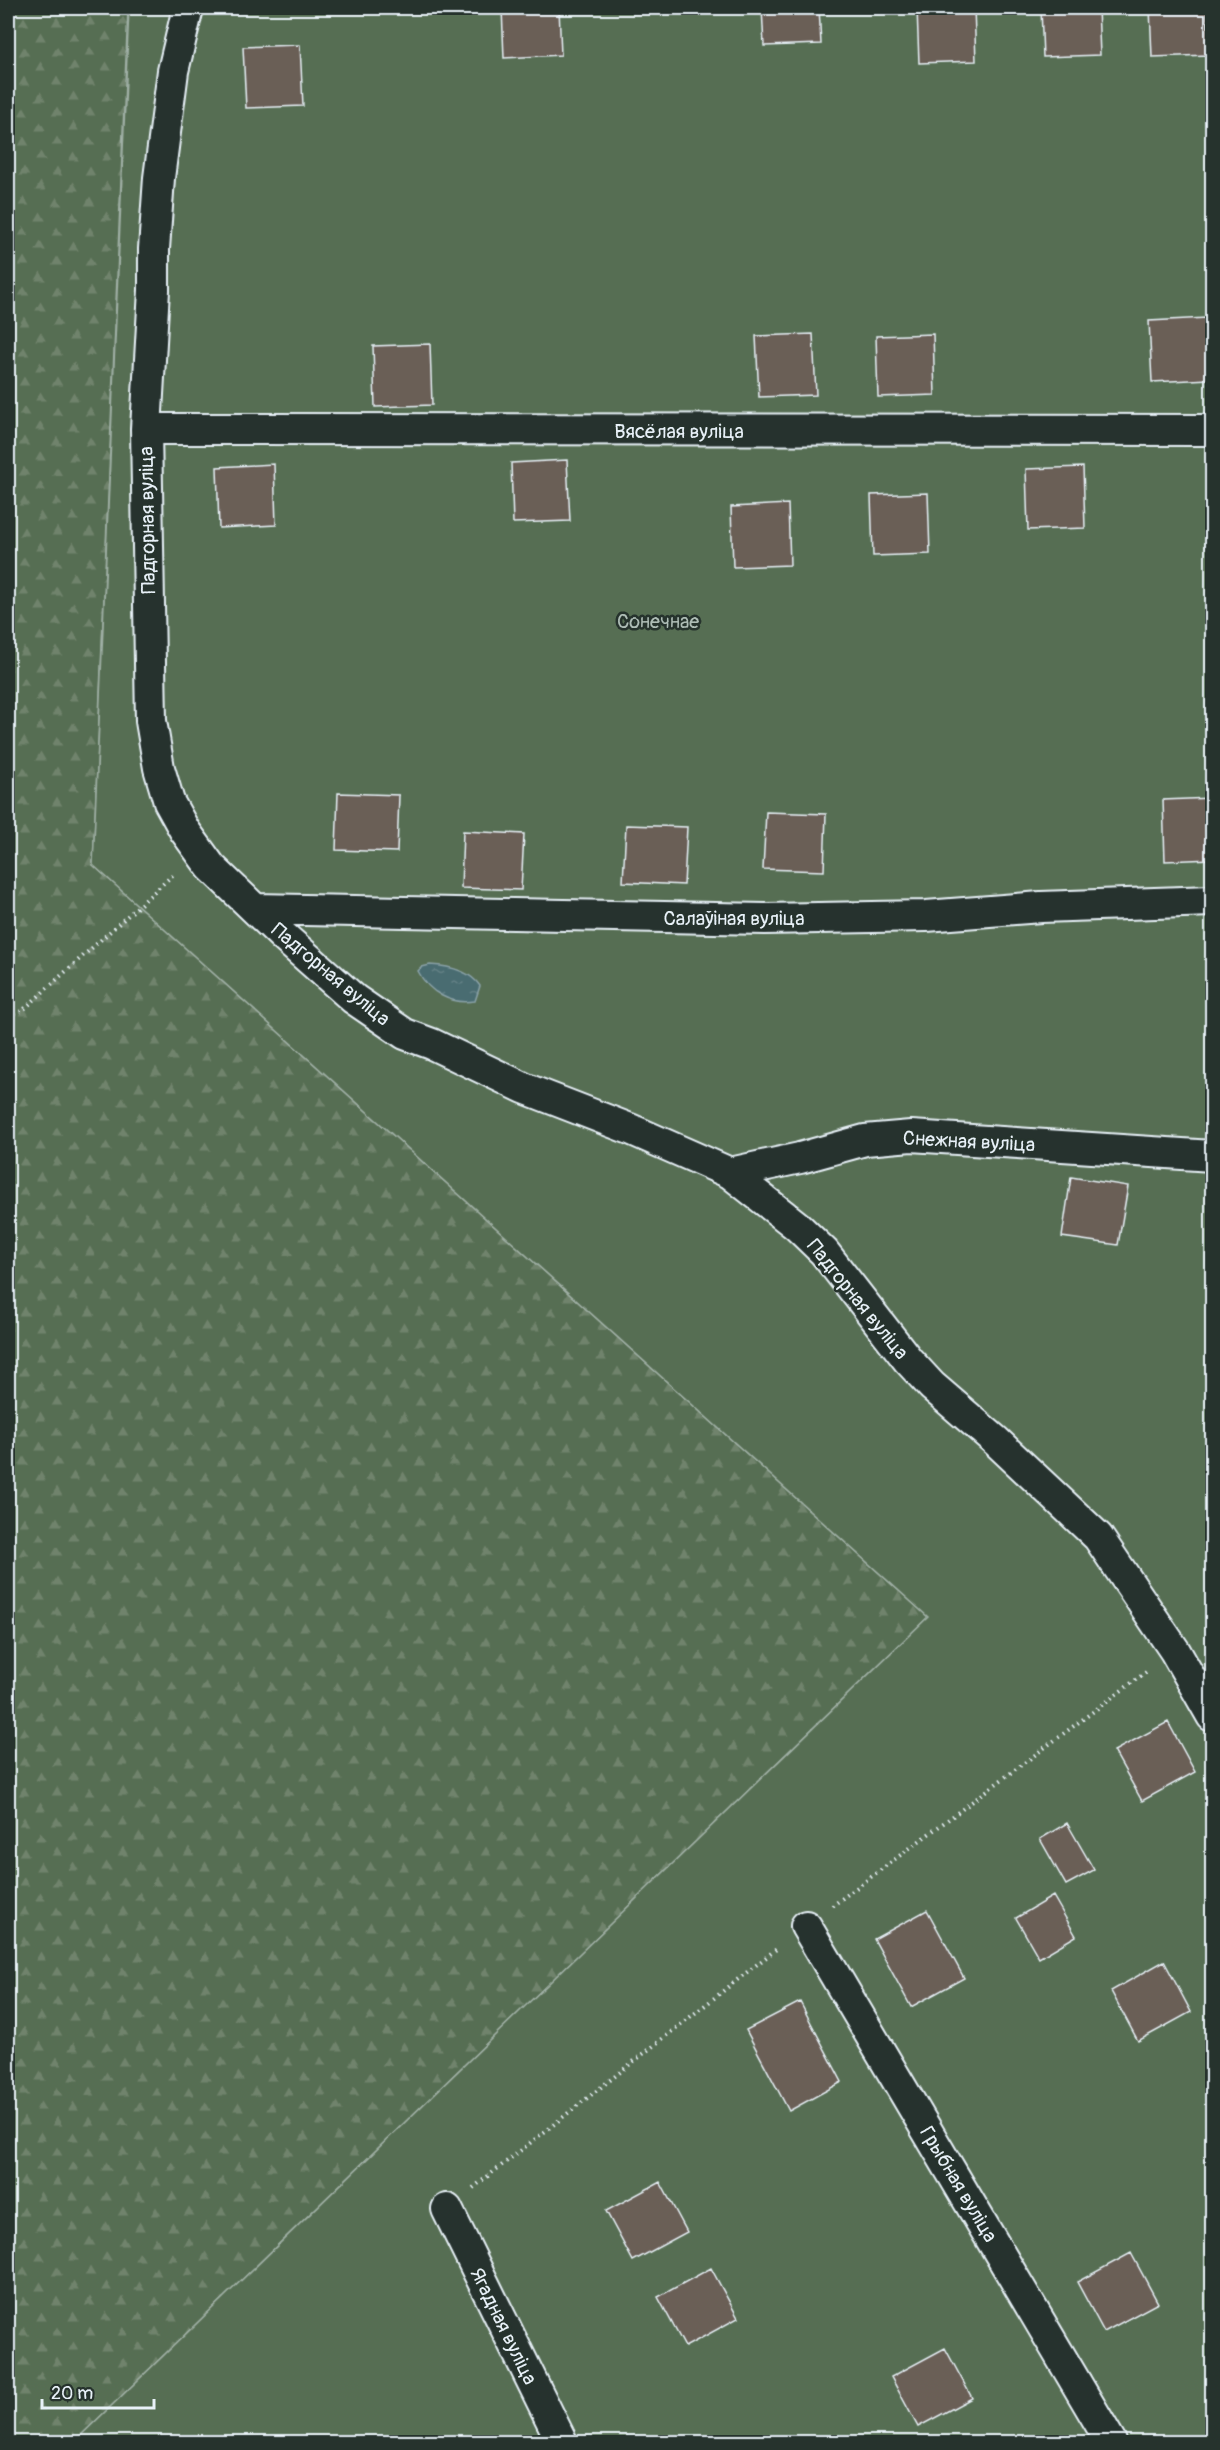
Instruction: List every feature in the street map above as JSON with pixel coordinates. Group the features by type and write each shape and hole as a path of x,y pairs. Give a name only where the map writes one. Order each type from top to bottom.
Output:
{"street":[{"name":"Падгорная вуліца","path":"188,8 172,71 159,178 146,429 151,721 159,768 169,802 212,867 354,999 405,1034 432,1044 524,1088 630,1129 730,1173 778,1209 824,1252 908,1360 932,1386 996,1441 1098,1537 1175,1651 1212,1716"},
{"name":"Вясёлая вуліца","path":"146,429 1212,430"},
{"name":"Салаўіная вуліца","path":"255,909 765,919 926,916 1041,907 1212,901"},
{"name":"Снежная вуліца","path":"730,1173 800,1158 865,1140 911,1136 1212,1156"},
{"name":"Грыбная вуліца","path":"806,1926 1111,2442"},
{"name":"Ягадная вуліца","path":"447,2209 562,2442"}],"path":[{"path":"8,1016 22,1011 200,851"},
{"path":"447,2209 806,1926 1175,1651"}],"green space":[{"path":"8,8 128,8 93,865 928,1617 74,2442 8,2442"},
{"name":"Сонечнае","path":"129,8 1212,8 1212,2442 74,2442 928,1617 93,865"}],"water":[{"path":"430,965 451,968 465,973 476,981 480,986 475,1001 449,999 428,986 418,971"}],"building":[{"path":"502,8 559,8 561,55 504,58"},
{"path":"762,8 819,8 821,44 764,46"},
{"path":"917,8 974,8 976,61 919,63"},
{"path":"1041,8 1098,8 1100,55 1043,57"},
{"path":"1150,8 1207,8 1209,55 1152,57"},
{"path":"300,45 303,106 246,108 243,47"},
{"path":"1207,318 1209,379 1152,382 1149,321"},
{"path":"813,334 816,395 759,397 756,336"},
{"path":"933,334 935,395 878,397 876,336"},
{"path":"430,344 432,405 375,407 373,346"},
{"path":"567,460 570,521 513,523 511,463"},
{"path":"274,464 276,525 219,528 217,467"},
{"path":"1083,467 1085,528 1028,530 1026,469"},
{"path":"928,493 930,554 873,556 871,495"},
{"path":"788,504 790,565 733,567 731,507"},
{"path":"338,793 399,795 397,852 336,850"},
{"path":"1212,798 1212,859 1165,861 1163,800"},
{"path":"766,812 826,814 824,871 763,869"},
{"path":"626,825 687,827 684,885 623,882"},
{"path":"463,831 524,834 521,890 461,888"},
{"path":"1071,1177 1128,1186 1118,1245 1062,1237"},
{"path":"1212,1218 1212,1241 1209,1241"},
{"path":"1168,1722 1195,1772 1142,1801 1114,1751"},
{"path":"1067,1823 1094,1870 1066,1885 1040,1839"},
{"path":"1053,1896 1076,1936 1039,1958 1016,1918"},
{"path":"927,1910 964,1978 911,2007 874,1939"},
{"path":"1164,1961 1191,2012 1138,2041 1111,1991"},
{"path":"800,2002 842,2082 789,2111 746,2030"},
{"path":"660,2182 687,2232 633,2261 606,2211"},
{"path":"1131,2253 1158,2303 1104,2332 1077,2282"},
{"path":"711,2268 738,2318 685,2347 658,2297"},
{"path":"945,2348 972,2398 918,2427 891,2377"}]}
